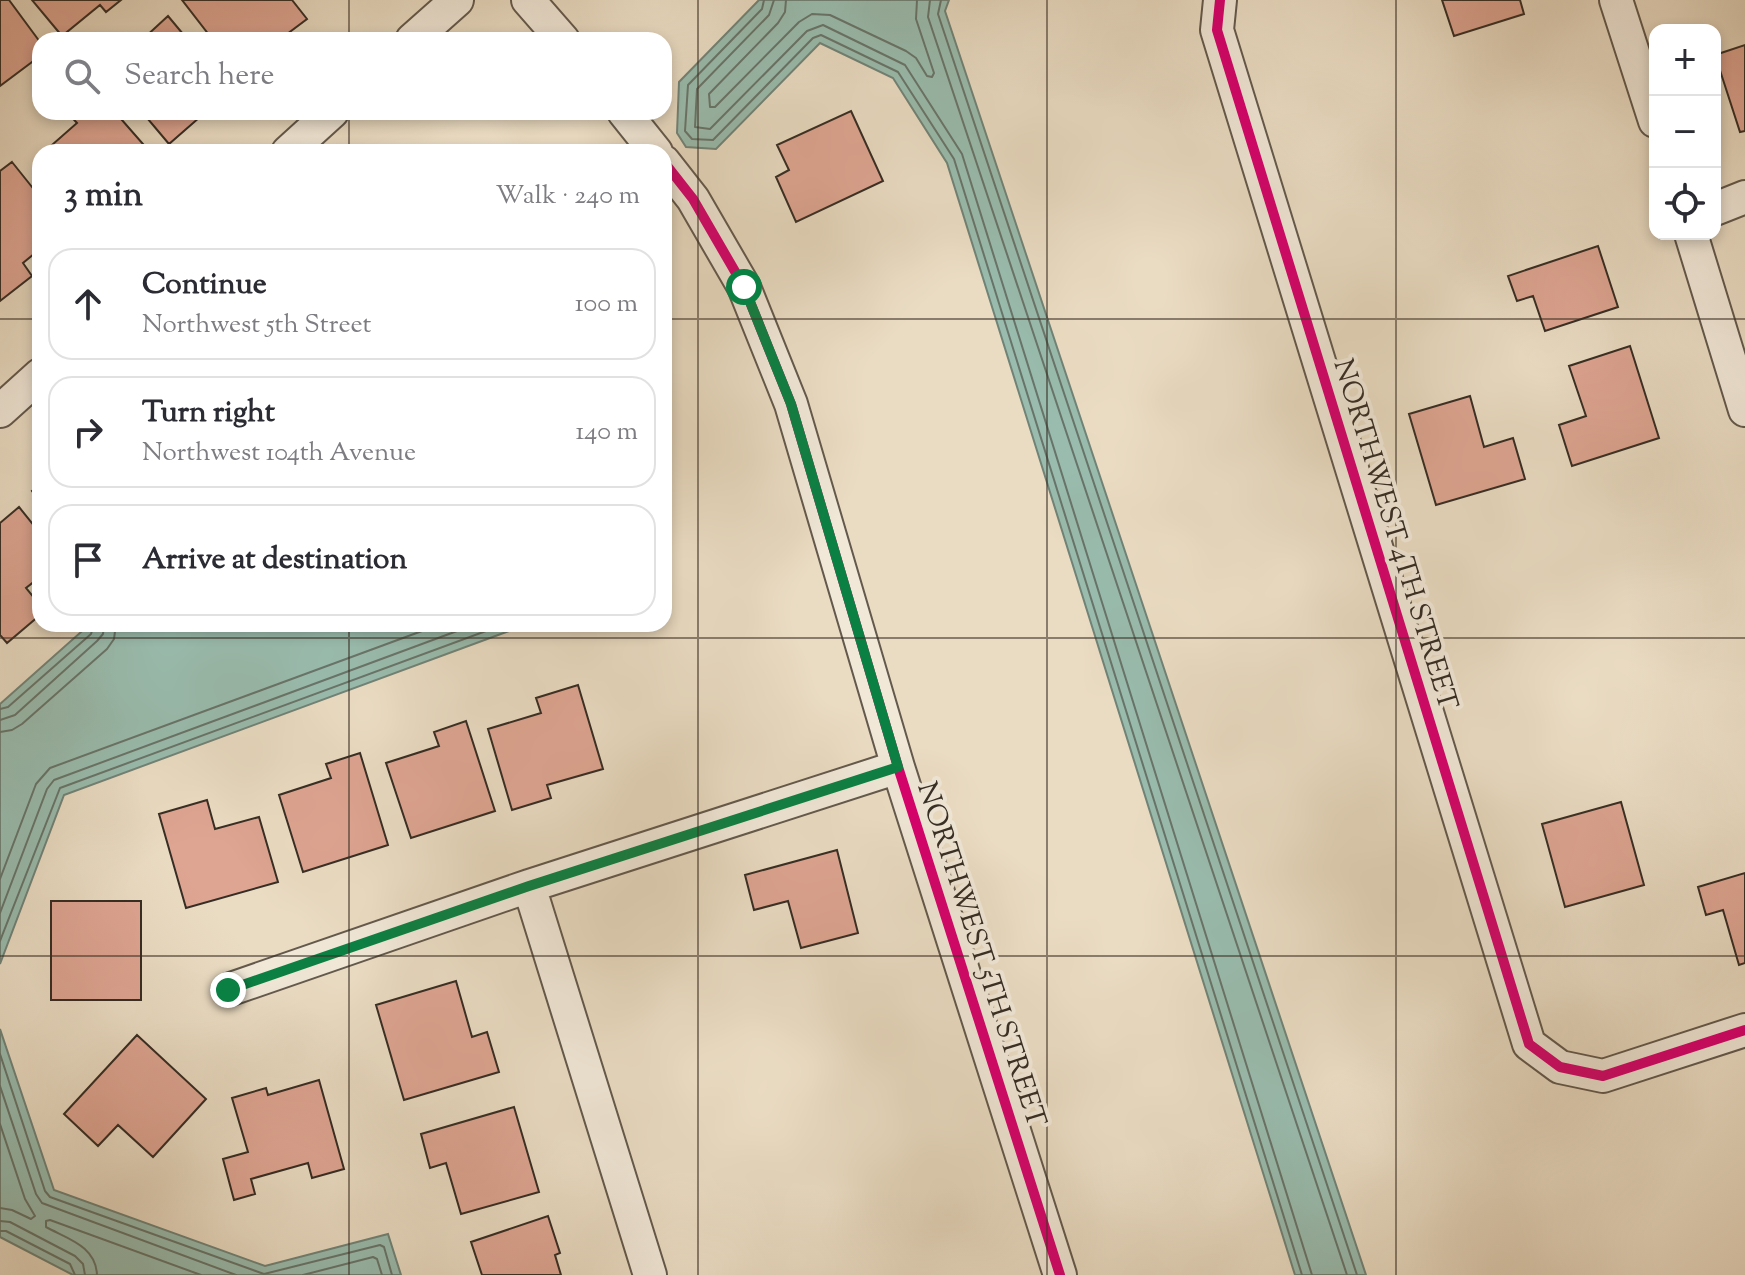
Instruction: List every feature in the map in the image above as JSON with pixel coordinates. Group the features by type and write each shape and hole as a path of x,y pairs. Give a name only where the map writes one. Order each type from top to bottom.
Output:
{"street":[{"path":"421,32 457,0"},
{"path":"528,0 556,32"},
{"name":"NORTHWEST 4TH STREET","path":"1220,0 1217,30 1529,1044 1560,1067 1603,1076 1745,1030"},
{"path":"1616,0 1649,102"},
{"path":"297,144 323,120"},
{"path":"630,120 650,144"},
{"name":"NORTHWEST 5TH STREET","path":"672,172 693,199 744,287 791,404 898,767 1060,1275"},
{"path":"1721,207 1745,197"},
{"path":"1693,240 1745,410"},
{"path":"0,411 32,382"},
{"path":"228,990 529,886 898,767"},
{"path":"529,886 650,1275"}],"water":[{"path":"759,0 949,0 945,11 1366,1275 1295,1275 947,163 893,78 820,43 716,149 686,147 677,133 679,82"},
{"path":"81,632 506,632 64,795 0,964 0,704"},
{"path":"0,1029 54,1190 265,1266 388,1234 401,1275 73,1275 0,1237"}],"building":[{"path":"0,0 9,0 33,32 32,62 0,86"},
{"path":"32,0 121,0 106,12 100,5 67,32 59,32"},
{"path":"182,0 292,0 307,19 290,32 207,32"},
{"path":"1442,0 1520,0 1524,14 1454,36"},
{"path":"168,16 181,32 151,32"},
{"path":"1745,45 1745,131 1740,132 1721,73 1721,53"},
{"path":"851,111 883,181 796,222 776,177 789,170 777,145"},
{"path":"74,120 122,120 143,144 53,144 77,123"},
{"path":"149,120 197,120 169,144"},
{"path":"12,162 32,187 32,256 23,263 32,276 0,301 0,171"},
{"path":"1598,246 1618,307 1545,331 1533,296 1517,301 1508,276"},
{"path":"1630,346 1659,438 1572,466 1559,425 1586,416 1569,366"},
{"path":"1470,396 1484,447 1513,438 1525,479 1436,505 1409,414"},
{"path":"19,507 32,523 32,583 26,588 32,595 32,622 7,643 0,635 0,523"},
{"path":"578,685 603,769 547,785 551,798 512,810 488,729 541,713 536,698"},
{"path":"466,721 495,811 411,838 386,763 439,746 434,732"},
{"path":"360,753 388,845 303,872 279,795 331,778 326,764"},
{"path":"207,800 215,829 259,817 278,882 186,908 159,814"},
{"path":"1621,802 1644,885 1565,907 1542,824"},
{"path":"837,850 858,933 801,948 788,901 754,910 745,875"},
{"path":"1745,873 1745,963 1739,965 1723,910 1706,915 1698,887"},
{"path":"51,901 141,901 141,1000 51,1000"},
{"path":"456,981 472,1037 487,1032 499,1072 404,1100 376,1005"},
{"path":"137,1035 206,1099 153,1157 118,1125 98,1146 64,1114"},
{"path":"319,1080 344,1169 312,1178 308,1163 251,1179 255,1194 234,1200 223,1159 248,1152 232,1098 266,1088 268,1095"},
{"path":"514,1107 539,1192 461,1214 446,1163 430,1168 421,1134"},
{"path":"548,1216 560,1253 555,1255 561,1275 482,1275 471,1242"}],"cycle path":[{"path":"1220,0 1217,30 1529,1044 1560,1067 1603,1076 1745,1030"},
{"path":"672,172 693,199 744,287 791,404 898,767 1060,1275"}],"route":[{"path":"228,990 529,886 898,767 791,404 744,287"}]}
